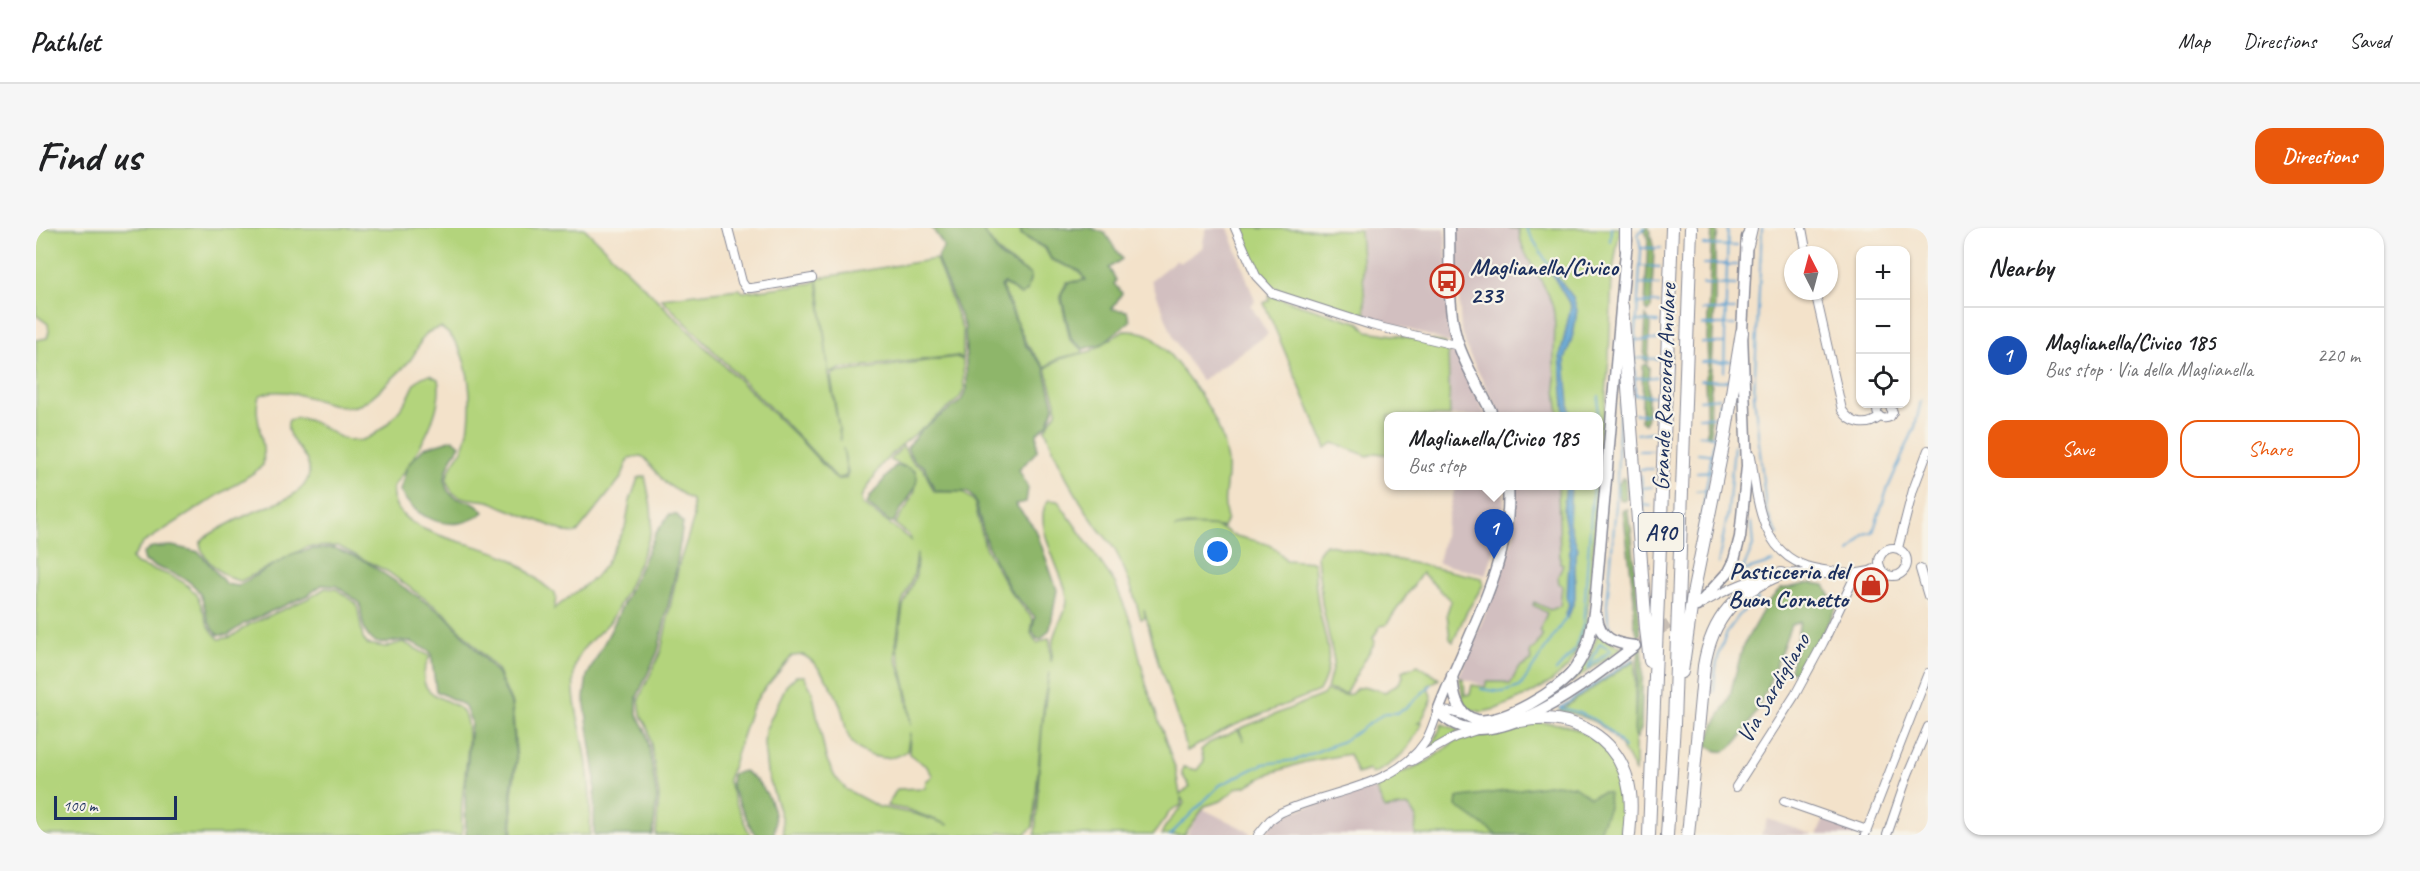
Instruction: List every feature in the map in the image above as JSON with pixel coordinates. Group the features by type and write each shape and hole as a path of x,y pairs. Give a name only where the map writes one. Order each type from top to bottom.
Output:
{"highway":[{"path":"1626,247 1627,228"},
{"name":"Grande Raccordo Anulare","path":"1649,835 1672,228"},
{"name":"Grande Raccordo Anulare","path":"1667,835 1674,724 1691,228"},
{"path":"1747,245 1749,228"},
{"path":"1622,306 1646,629 1655,697"},
{"path":"1674,724 1693,594 1725,436 1742,332"},
{"path":"1688,835 1704,666 1711,635 1722,615 1737,599 1756,585 1781,574"},
{"path":"1520,721 1545,717 1566,720 1592,732 1610,748 1627,780 1631,812 1629,835"}],"main road":[{"path":"1449,228 1453,314 1459,346 1491,412"},
{"path":"1697,606 1725,576 1738,549 1747,478 1742,332 1747,245"},
{"path":"1476,724 1513,711 1563,682 1575,670 1591,637 1626,247"},
{"path":"1509,490 1508,520 1501,558 1438,711 1446,721 1454,726 1476,724 1493,728 1520,721 1581,685 1635,646 1618,643 1605,636 1597,624 1595,605"},
{"path":"1452,675 1455,698 1476,724"}],"street":[{"path":"728,228 744,287 752,288 812,278"},
{"path":"1235,228 1256,276 1272,293 1371,325 1459,346"},
{"path":"1802,228 1805,246"},
{"path":"1817,300 1842,410 1849,419 1858,423 1871,423 1880,417 1888,418 1892,415 1892,408"},
{"path":"1878,408 1880,417"},
{"path":"1747,429 1759,509 1770,538 1785,554 1803,565 1852,574"},
{"path":"1898,548 1912,490 1928,450"},
{"path":"1905,569 1906,556 1898,548 1891,548 1882,553 1880,566 1886,573 1894,576 1905,569 1924,568 1928,596"},
{"path":"1697,606 1740,584 1781,574 1852,574 1880,566"},
{"name":"Via Sardigliano","path":"1736,787 1795,695 1852,574"},
{"path":"1784,801 1866,832 1928,673"},
{"path":"1403,764 1426,741 1438,711"},
{"path":"1258,835 1268,822 1280,813 1372,781 1403,764 1426,755 1476,724"},
{"path":"1887,835 1928,727"}],"shaded area":[{"path":"1206,228 1228,228 1255,301 1251,306 1268,334 1201,381 1174,339 1151,280 1176,260 1180,263 1202,248"},
{"path":"1361,228 1445,228 1451,343 1367,316"},
{"path":"1455,228 1518,228 1528,257 1551,298 1556,315 1553,356 1558,412 1499,412 1469,354 1461,330"},
{"path":"1449,352 1458,355 1484,412 1451,412"},
{"path":"1454,490 1503,490 1504,504 1500,532 1486,575 1438,563"},
{"path":"1517,490 1561,490 1562,590 1558,609 1519,683 1511,688 1491,688 1459,677 1496,587 1514,535"},
{"path":"1374,786 1384,809 1409,807 1415,818 1414,835 1270,835 1268,828 1282,815"},
{"path":"1203,809 1250,832 1249,835 1187,835"},
{"path":"1768,819 1813,835 1761,835"},
{"path":"1824,819 1861,833 1860,835 1817,835"}],"green space":[{"path":"36,228 584,228 801,441 837,480 846,478 848,473 843,448 847,474 837,478 803,441 661,298 739,289 743,292 813,283 817,278 829,374 841,441 831,377 834,373 956,357 963,360 964,390 959,399 899,447 881,465 862,497 863,504 911,540 909,535 895,524 911,499 916,486 915,471 890,460 903,446 913,463 923,468 934,492 962,492 974,501 985,547 1011,593 1033,619 1031,633 1037,643 1049,638 1051,662 1053,640 1065,611 1067,599 1048,544 1043,519 1044,508 1049,500 1058,501 1115,583 1132,625 1146,684 1176,771 1180,795 1190,786 1182,775 1183,767 1197,770 1204,761 1201,750 1209,743 1238,730 1244,741 1239,729 1323,695 1326,691 1343,695 1351,694 1357,688 1367,687 1385,692 1399,683 1403,677 1402,671 1418,665 1439,679 1428,686 1432,700 1418,723 1422,723 1413,740 1396,760 1372,774 1369,770 1357,774 1349,754 1305,762 1271,773 1246,786 1237,788 1221,801 1205,806 1184,835 1161,835 1184,803 1181,797 1181,805 1169,813 1153,835 1035,835 1042,729 1049,672 1044,702 1033,827 1025,834 1001,832 996,835 783,835 782,820 767,772 765,731 786,686 796,676 804,676 812,691 826,758 835,777 847,790 879,807 915,814 949,825 909,810 887,806 897,789 925,788 926,781 933,776 927,767 909,754 910,732 907,751 895,757 881,758 860,750 855,746 846,730 840,704 832,688 816,665 803,655 792,656 760,694 751,709 728,780 750,835 656,835 659,796 649,731 641,715 639,699 661,651 679,564 694,518 692,500 665,483 641,456 629,458 621,478 577,533 565,532 490,502 453,493 447,483 447,478 463,448 467,435 470,419 469,383 460,350 452,337 441,328 428,332 407,364 378,392 359,405 337,406 284,392 271,392 259,396 257,412 264,456 263,465 143,543 131,559 136,564 162,572 187,585 198,598 208,624 219,639 231,637 248,625 311,597 325,588 336,589 357,604 363,638 367,644 386,647 403,642 430,656 424,671 424,682 428,690 460,709 467,725 468,746 462,807 462,835 36,835 36,340 47,338 49,331 48,324 36,315","holes":["917,553 916,575 903,606 897,648 909,700 911,726 905,686 896,657 896,644 902,602 914,574"]},
{"path":"932,228 981,228 1000,256 1031,275 1027,291 1021,295 1004,283 1001,286 1026,346 1044,367 1054,406 1048,423 1037,433 1037,451 1019,470 1028,488 1026,502 1015,504 1036,530 1057,590 1050,629 1041,639 1037,639 1032,630 1035,617 1011,591 987,545 975,500 968,492 935,491 924,466 914,461 907,448 921,430 961,401 967,389 965,328 937,259 944,246"},
{"path":"981,228 1020,228 1021,235 1045,249 1051,260 1079,271 1085,280 1067,282 1060,295 1070,340 1083,350 1082,353 1059,358 1045,367 1027,345 1002,286 1004,284 1021,295 1027,291 1031,275 1001,255"},
{"path":"1021,228 1091,228 1105,233 1122,259 1109,268 1116,280 1114,284 1122,293 1112,309 1127,311 1130,321 1102,344 1084,349 1071,339 1061,294 1068,283 1086,280 1080,271 1051,259 1046,248 1021,234"},
{"path":"1241,228 1360,230 1366,317 1295,296 1270,285 1257,269"},
{"path":"1509,228 1620,228 1612,277 1603,433 1603,412 1559,412 1554,371 1553,308 1523,248 1519,229"},
{"path":"1645,228 1649,228 1654,250 1651,309 1648,312 1645,309 1648,237 1644,231"},
{"path":"1712,228 1716,228 1718,234 1715,246 1715,302 1710,382 1712,385 1710,394 1711,432 1710,436 1707,436 1705,377 1708,367 1707,338"},
{"path":"936,259 963,331 963,359 957,356 840,369 829,374 818,278"},
{"path":"1269,295 1360,323 1367,331 1445,343 1448,351 1450,412 1384,412 1384,454 1376,453 1368,456 1333,443 1326,448 1264,303 1269,301"},
{"path":"1646,316 1650,323 1648,362 1644,360"},
{"path":"1124,331 1147,334 1154,339 1193,384 1215,420 1223,441 1227,464 1225,511 1227,519 1223,527 1213,526 1233,535 1262,542 1274,548 1286,560 1314,562 1318,603 1328,650 1327,669 1319,691 1230,727 1187,751 1159,665 1144,609 1145,618 1141,619 1130,584 1113,546 1097,527 1074,490 1045,429 1056,412 1056,403 1046,368 1060,359 1091,351"},
{"path":"1646,364 1649,368 1645,424 1641,421 1643,366"},
{"path":"430,375 438,379 437,407 426,436 393,487 395,504 405,517 420,527 511,559 555,593 554,609 595,577 605,565 625,528 630,501 638,478 645,476 652,517 649,537 617,609 607,625 582,651 575,664 573,683 588,777 590,835 513,835 512,794 517,761 512,704 497,670 447,615 388,572 338,546 307,547 241,581 228,577 215,568 202,549 200,543 204,538 243,517 285,500 301,489 306,482 309,466 289,434 289,420 298,418 307,420 344,438 353,441 362,440 376,433 389,422 405,402 416,382"},
{"path":"453,439 460,445 446,473 446,487 457,498 474,503 484,512 461,523 449,523 426,517 407,501 400,491 407,466 424,448"},
{"path":"895,466 909,468 916,473 917,480 894,522 890,522 867,504"},
{"path":"1622,478 1625,478 1626,499 1623,501 1620,499 1618,486"},
{"path":"1558,490 1599,490 1586,632 1569,666 1551,682 1496,709 1482,712 1469,709 1463,702 1460,678 1464,679 1465,695 1470,694 1472,685 1485,687 1487,682 1504,682 1510,685 1518,669 1531,661 1530,652 1543,635 1539,632 1547,613 1533,605 1534,602 1550,610 1560,606 1562,585 1559,584 1558,576 1563,564 1560,563"},
{"path":"1623,510 1628,510 1631,528 1643,659 1641,729 1637,738 1634,731 1639,641 1634,622 1634,598"},
{"path":"669,515 677,515 683,523 676,570 658,651 637,697 637,714 647,734 657,797 653,835 594,835 595,775 584,698 587,676 656,533"},
{"path":"1325,544 1482,578 1483,585 1466,613 1453,642 1450,639 1447,613 1451,601 1422,573 1386,625 1380,626 1373,638 1375,642 1345,694 1327,689 1334,661 1322,603 1317,555"},
{"path":"172,546 199,552 226,584 238,586 292,554 312,549 335,548 365,561 446,616 497,673 511,704 516,759 511,792 511,835 466,835 465,795 471,721 464,705 436,691 431,653 401,640 387,643 373,641 365,631 360,603 336,586 322,585 308,595 245,623 228,635 218,635 208,621 197,589 184,578 145,561 143,554 152,547"},
{"path":"1812,583 1825,585 1836,608 1804,666 1795,672 1790,671 1800,622 1791,625 1764,695 1745,732 1724,751 1713,749 1707,745 1715,723 1728,702 1743,646 1767,603 1781,589"},
{"path":"1598,634 1622,648 1571,682 1588,660"},
{"path":"1635,660 1635,773 1622,748 1606,730 1586,718 1559,711"},
{"path":"1529,722 1567,725 1588,735 1610,757 1622,785 1621,835 1415,835 1416,818 1409,806 1385,809 1374,785 1428,761 1458,739 1496,733"},
{"path":"1442,724 1459,730 1459,732 1432,747"},
{"path":"744,771 759,783 769,798 774,815 774,834 757,835 752,830 731,786 732,774"},
{"path":"1555,784 1574,786 1590,797 1602,792 1608,793 1609,808 1597,835 1497,835 1456,806 1457,798"}],"water":[{"path":"1552,274 1555,274 1573,297 1577,310 1574,331 1565,360 1570,412 1565,412 1560,357 1571,306"},
{"path":"1566,490 1571,490 1569,523 1578,549 1575,556 1575,599 1568,618 1566,615 1569,605 1567,598 1570,548 1563,511"}],"waterway":[{"path":"1526,228 1554,274"},
{"path":"1610,242 1611,228"},
{"path":"1638,234 1644,228"},
{"path":"1724,372 1728,228"},
{"path":"1762,228 1754,395 1766,509 1778,534"},
{"path":"1635,396 1635,348 1641,250 1638,235"},
{"path":"1703,245 1738,246"},
{"path":"1641,248 1661,248"},
{"path":"1703,264 1727,264"},
{"path":"1727,265 1737,265"},
{"path":"1640,266 1660,267"},
{"path":"1639,284 1660,285"},
{"path":"1702,284 1736,285"},
{"path":"1638,303 1659,303"},
{"path":"1702,310 1735,310"},
{"path":"1637,321 1658,322"},
{"path":"1702,325 1735,325"},
{"path":"1636,340 1657,340"},
{"path":"1702,343 1725,343"},
{"path":"1636,358 1657,359"},
{"path":"1701,362 1733,361"},
{"path":"1635,378 1656,377"},
{"path":"1701,380 1730,381"},
{"path":"1634,395 1655,396"},
{"path":"1597,412 1599,396"},
{"path":"1700,400 1720,398"},
{"path":"1850,552 1865,534 1873,532 1887,490 1915,427 1921,401"},
{"path":"1698,539 1720,403 1726,405"},
{"path":"1612,630 1608,620 1607,605 1616,504 1620,404"},
{"path":"1635,414 1655,414"},
{"path":"1699,417 1718,417"},
{"path":"1637,434 1653,432"},
{"path":"1698,435 1713,436"},
{"path":"1718,564 1728,512 1734,445"},
{"path":"1638,451 1653,451"},
{"path":"1698,453 1717,455"},
{"path":"1640,469 1653,469"},
{"path":"1697,472 1714,471"},
{"path":"1641,475 1646,543 1650,542"},
{"path":"1643,488 1652,487"},
{"path":"1556,671 1574,651 1583,626 1593,490"},
{"path":"1696,491 1705,490"},
{"path":"1643,505 1651,506"},
{"path":"1742,571 1753,546 1751,522"},
{"path":"1744,571 1773,562"},
{"path":"1714,692 1716,665 1724,640 1738,617 1758,599"},
{"path":"1481,689 1503,692 1520,687 1567,616"},
{"path":"1600,643 1611,650 1588,668 1600,643"},
{"path":"1624,748 1597,721 1580,713 1560,708 1633,659"},
{"path":"1170,835 1220,785 1263,764 1296,760 1345,740 1385,713 1396,713 1405,709 1431,685"}],"tunnel":[{"path":"1635,646 1683,615"}],"place":[{"name":"Maglianella/Civico 233","path":"1447,281"},
{"name":"Maglianella/Civico 185","path":"1494,559"},
{"name":"Pasticceria del Buon Cornetto","path":"1871,585"}]}
